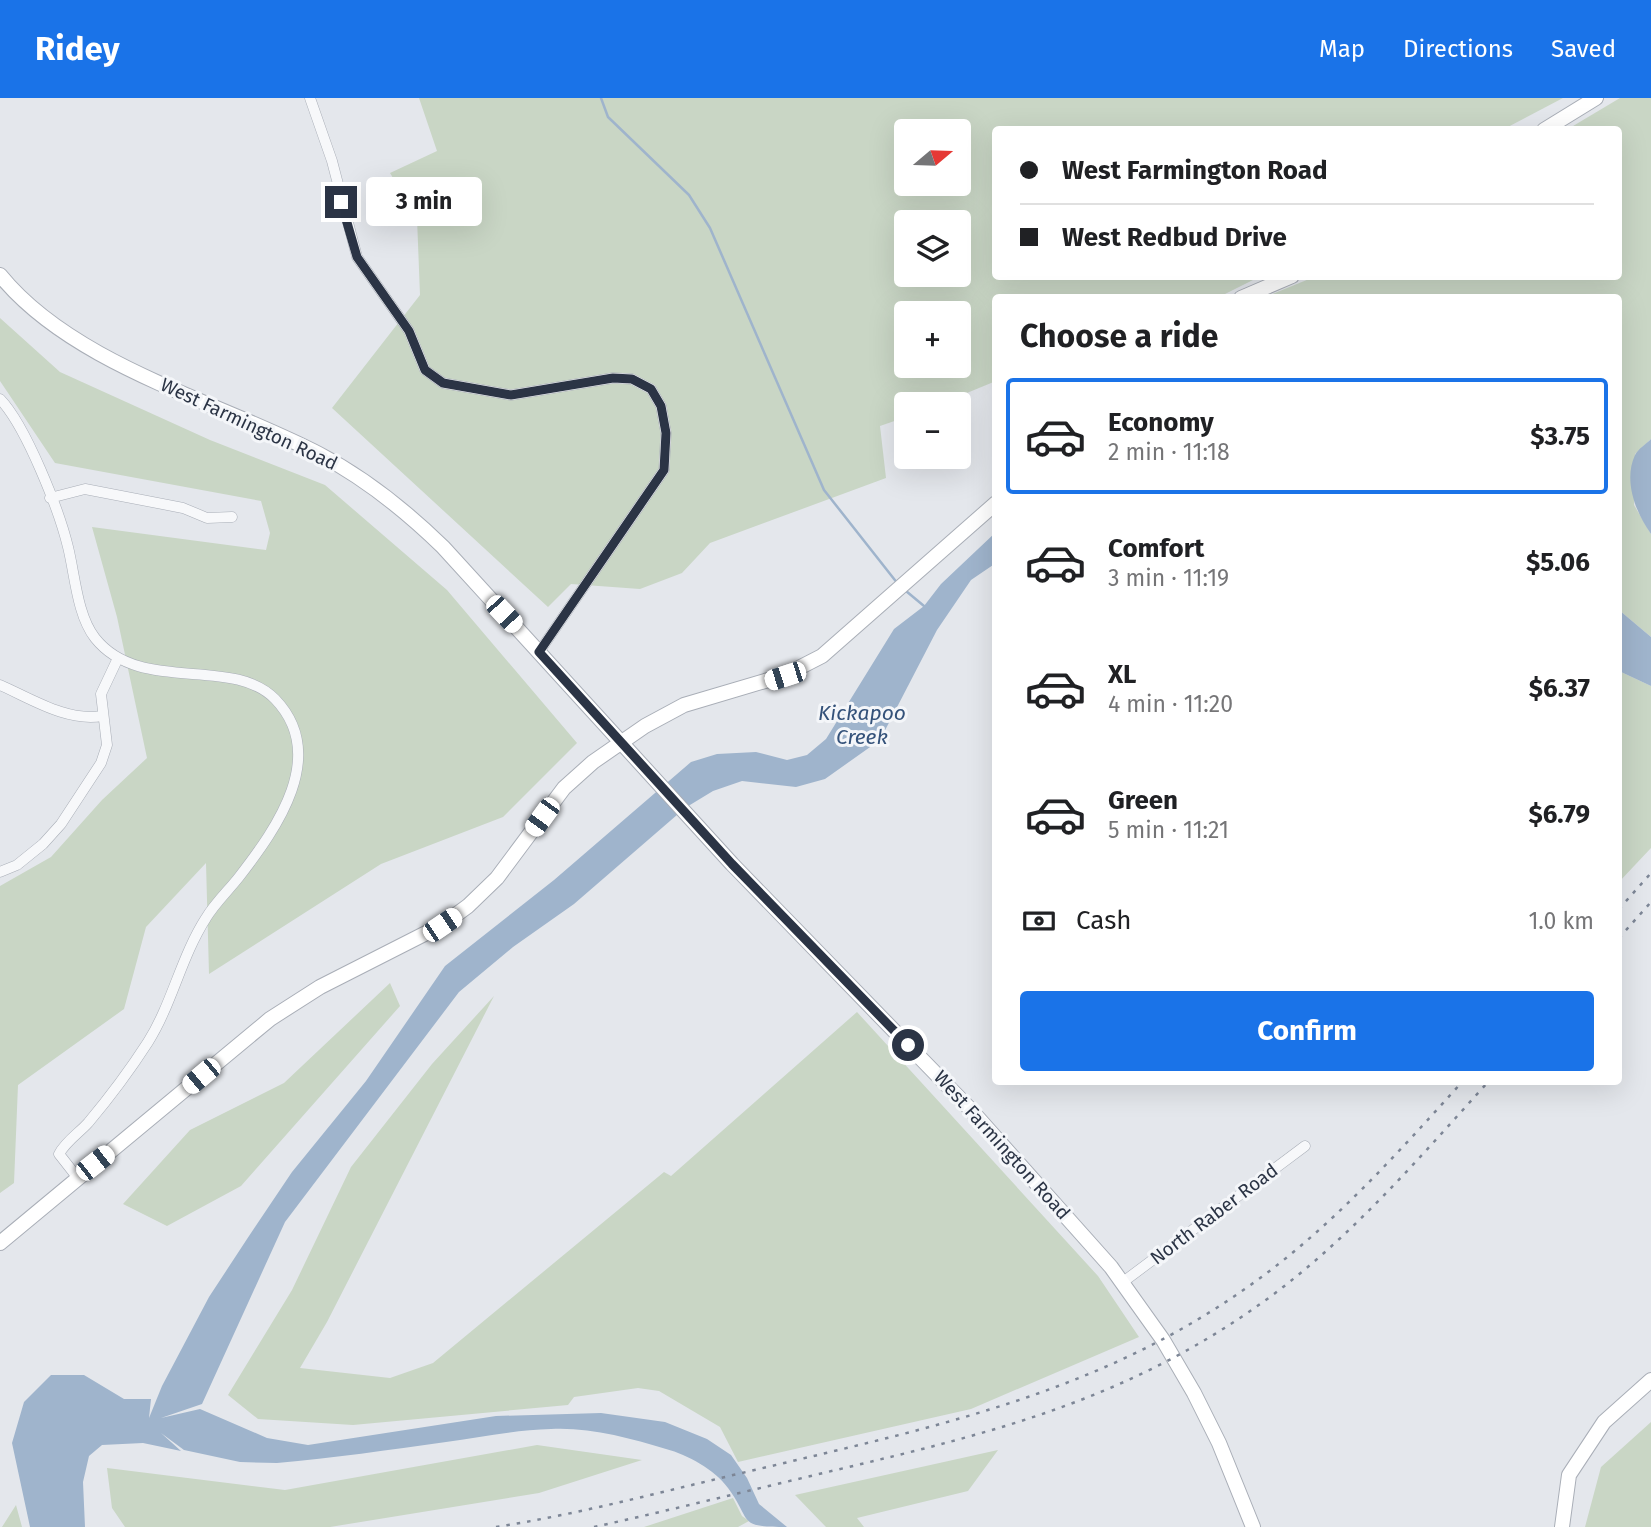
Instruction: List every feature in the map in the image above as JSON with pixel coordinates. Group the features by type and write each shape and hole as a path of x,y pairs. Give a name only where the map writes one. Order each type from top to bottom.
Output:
{"main road":[{"path":"1550,126 1595,98"},
{"name":"West Farmington Road","path":"0,275 32,309 75,340 310,449 361,480 437,541 732,864 971,1110 1123,1282 1163,1340 1194,1393 1219,1443 1253,1527"},
{"path":"1250,294 1283,280"},
{"path":"0,1243 270,1019 320,987 442,925 468,906 497,878 564,788 621,742 684,705 762,683 803,667 838,644 992,506"},
{"path":"1562,1527 1569,1475 1604,1422 1651,1380"}],"street":[{"path":"310,98 332,161 357,257 409,331 425,370 443,383 511,395 613,378 632,379 651,389 661,406 666,433 664,470 539,652"},
{"path":"0,399 14,415 50,498 67,543 90,630 118,658 147,669 231,680 260,688 274,698 292,723 300,762 292,791 253,859 205,918 149,1040 103,1105 59,1154 77,1177"},
{"path":"50,498 85,489 183,508 207,518 232,517"},
{"path":"0,872 17,865 43,844 102,763 107,745 102,716 103,688 118,658"},
{"path":"0,685 68,715 84,718 102,716"},
{"name":"North Raber Road","path":"1123,1282 1306,1146"}],"green space":[{"path":"419,98 1563,98 1510,126 992,126 992,280 1253,280 1225,294 992,294 992,383 969,392 894,392 894,421 880,426 886,478 710,543 682,573 640,589 571,584 548,607 332,408 420,295 417,218 390,173 437,151"},
{"path":"1620,98 1651,98 1651,439 1635,454 1634,505 1651,534 1651,637 1622,613 1622,294 1273,294 1307,280 1622,280 1622,126 1573,126"},
{"path":"0,318 60,372 210,440 325,485 447,590 577,743 503,817 381,864 209,974 206,863 146,927 124,1009 18,1085 14,1183 0,1193 0,886 51,857 102,800 147,758 117,617 92,527 266,550 270,533 261,501 55,463 0,381"},
{"path":"1622,672 1651,686 1651,848 1622,879"},
{"path":"390,983 400,1006 241,1186 167,1226 123,1204 190,1130 284,1083"},
{"path":"494,996 327,1322 300,1368 390,1378 433,1363 664,1172 671,1176 857,1012 1098,1276 1139,1337 971,1409 738,1462 720,1427 659,1391 638,1388 574,1397 568,1405 353,1425 258,1419 228,1395 292,1290 351,1167 432,1064"},
{"path":"1651,1422 1651,1527 1585,1527 1601,1467"},
{"path":"537,1445 642,1460 539,1493 330,1527 125,1527 112,1508 107,1468 285,1490"},
{"path":"998,1450 968,1491 857,1518 864,1527 826,1527 795,1495"},
{"path":"733,1498 742,1516 749,1521 738,1527 644,1527"},
{"path":"16,1505 22,1527 2,1527"}],"water":[{"path":"1651,439 1651,534 1636,507 1630,475 1635,455"},
{"name":"Kickapoo Creek","path":"992,536 992,566 971,580 937,630 880,740 825,779 796,787 742,781 713,791 685,808 574,904 513,947 459,992 285,1222 202,1404 161,1418 200,1409 267,1438 308,1445 496,1416 601,1413 665,1422 707,1439 731,1455 747,1478 759,1504 787,1527 753,1524 722,1481 708,1469 683,1455 624,1437 565,1429 511,1432 361,1454 277,1463 240,1462 184,1450 161,1433 181,1451 143,1443 102,1445 89,1456 83,1482 85,1527 30,1527 12,1443 24,1402 51,1375 84,1375 124,1399 151,1399 149,1418 162,1386 209,1297 292,1172 366,1081 445,966 554,880 691,762 717,754 756,752 787,760 807,755 826,739 894,629 924,606 941,584"},
{"path":"1622,613 1651,637 1651,686 1622,672"}],"waterway":[{"path":"601,98 608,117 689,195 710,228 824,490 898,584"},
{"path":"906,591 924,606"}],"railway":[{"path":"1622,906 1651,873"},
{"path":"1622,935 1651,902"},
{"path":"496,1527 628,1500 951,1421 1074,1380 1134,1354 1192,1323 1279,1264 1335,1216 1459,1085"},
{"path":"594,1527 954,1441 1065,1406 1118,1385 1222,1330 1304,1270 1360,1220 1485,1085"}],"route":[{"path":"341,202 357,257 409,331 425,370 443,383 511,395 613,378 632,379 651,389 661,406 666,433 664,470 635,516 539,652 732,864 908,1045"}]}
